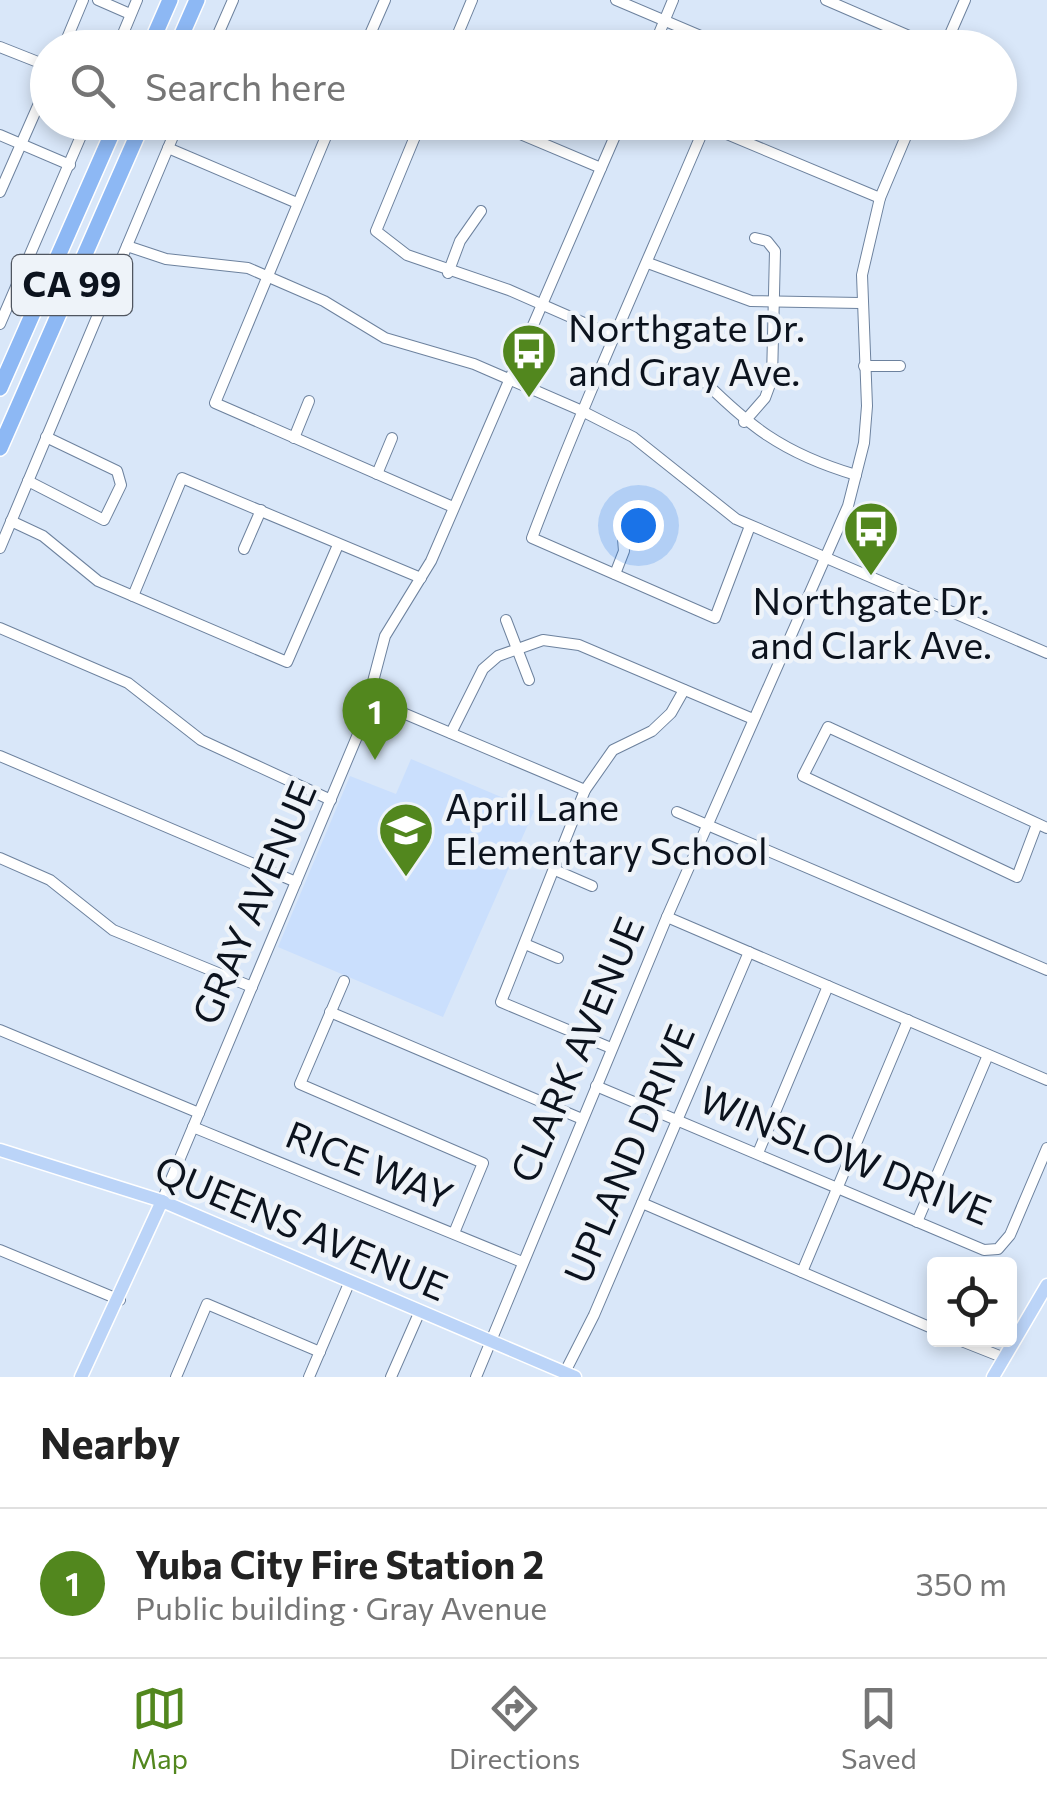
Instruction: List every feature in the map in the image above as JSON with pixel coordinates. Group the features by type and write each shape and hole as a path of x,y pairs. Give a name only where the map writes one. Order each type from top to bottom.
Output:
{"highway":[{"path":"158,30 170,0"},
{"path":"184,30 197,0"},
{"name":"CA 99","path":"0,388 108,140"},
{"name":"CA 99","path":"0,448 135,140"}],"main road":[{"name":"QUEENS AVENUE","path":"0,1150 162,1200 568,1376"},
{"name":"GRAY AVENUE","path":"81,1377 120,1300 162,1200"},
{"path":"993,1377 1047,1286"}],"street":[{"path":"71,30 84,0"},
{"path":"98,0 130,14"},
{"path":"124,30 136,0"},
{"path":"220,30 234,0"},
{"path":"372,30 385,0"},
{"path":"460,30 472,0"},
{"path":"616,0 687,30"},
{"path":"660,30 673,0"},
{"path":"826,0 898,30"},
{"path":"950,30 965,0"},
{"path":"0,47 30,59"},
{"path":"0,192 30,124"},
{"path":"0,135 70,165"},
{"path":"0,324 80,140"},
{"path":"0,548 171,140"},
{"path":"324,140 214,403 454,507"},
{"path":"414,140 376,231 407,255 448,273 616,336"},
{"path":"544,140 601,168"},
{"name":"GRAY AVENUE","path":"162,1200 331,800 370,699 385,636 421,578 454,507 613,140"},
{"path":"696,140 648,263 580,410 532,538 715,618 750,526"},
{"path":"740,140 880,198"},
{"name":"CLARK AVENUE","path":"476,1377 667,917 848,506 866,425 860,304 868,238 903,140"},
{"path":"168,148 297,203"},
{"path":"448,273 460,241 481,211"},
{"path":"744,422 765,398 772,379 775,251 767,241 755,238"},
{"path":"127,246 166,260 228,263 267,276 324,301 384,338 474,364 580,410 634,437 708,500 750,526 1047,653"},
{"path":"648,263 720,293 775,304 860,304"},
{"path":"864,366 900,366"},
{"path":"694,371 744,422 772,443 856,475"},
{"path":"294,438 310,400"},
{"path":"28,481 66,497 104,520 121,485 117,472 46,437"},
{"path":"377,474 392,438"},
{"path":"133,596 182,478 421,578"},
{"path":"244,549 261,510"},
{"path":"11,521 43,536 98,580 288,662 338,545"},
{"path":"615,574 624,551 623,539"},
{"path":"506,620 529,680"},
{"path":"0,628 128,683 202,740 331,800"},
{"path":"451,733 483,670 517,648 543,640 579,646 753,719"},
{"path":"612,1048 502,1002 586,790 613,750 652,731 671,714 684,690"},
{"path":"370,699 586,790"},
{"path":"828,726 1042,826 1017,877 803,776 828,726"},
{"path":"0,756 296,882"},
{"path":"677,812 1047,970"},
{"path":"0,858 66,890 113,930 252,987"},
{"path":"555,870 592,886"},
{"path":"667,917 1047,1080"},
{"path":"525,944 558,958"},
{"name":"UPLAND DRIVE","path":"568,1376 749,952"},
{"path":"344,981 300,1084 484,1162 454,1233"},
{"path":"758,1153 828,986"},
{"path":"330,1012 582,1119"},
{"path":"802,1272 908,1020"},
{"path":"0,1030 199,1113"},
{"path":"917,1222 988,1055"},
{"name":"WINSLOW DRIVE","path":"596,1086 984,1250 998,1249 1010,1235 1042,1171"},
{"name":"RICE WAY","path":"194,1126 522,1262"},
{"path":"1042,1171 1047,1148"},
{"path":"642,1203 927,1326"},
{"path":"0,1250 120,1300"},
{"path":"310,1377 350,1281"},
{"path":"176,1377 207,1304 320,1352"},
{"path":"391,1377 420,1310"},
{"path":"976,1347 1002,1358"}],"shaded area":[{"name":"April Lane Elementary School","path":"411,759 534,811 443,1017 278,947 350,776 396,794"}],"place":[{"name":"Northgate Dr. and Gray Ave.","path":"529,400"},
{"name":"Northgate Dr. and Clark Ave.","path":"871,578"},
{"name":"Yuba City Fire Station 2","path":"375,760"},
{"name":"April Lane Elementary School","path":"406,879"}]}
